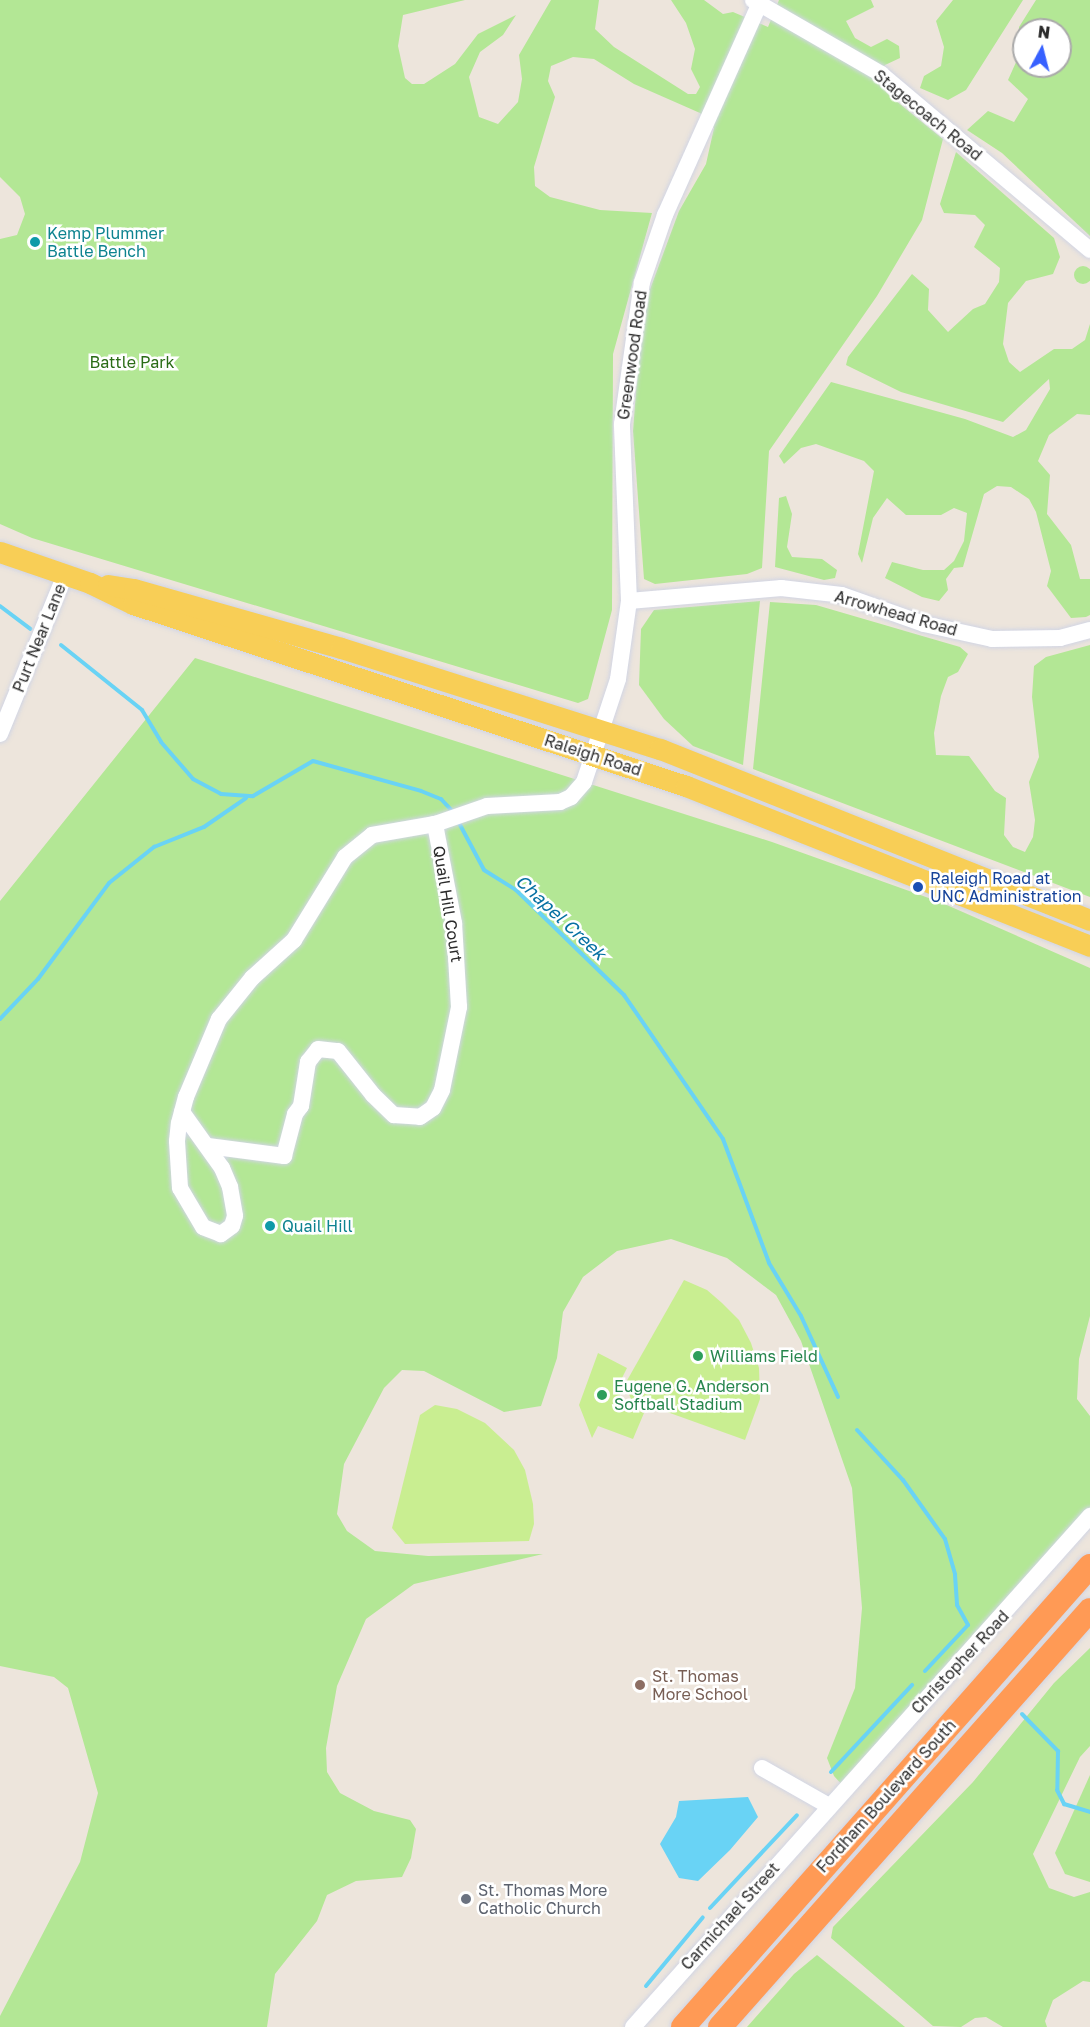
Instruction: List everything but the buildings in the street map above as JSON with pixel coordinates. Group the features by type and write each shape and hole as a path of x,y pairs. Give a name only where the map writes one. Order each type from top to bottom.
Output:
{"highway":[{"name":"Fordham Boulevard South","path":"683,2027 1090,1566"},
{"name":"Fordham Boulevard South","path":"720,2027 1090,1610"},
{"path":"1052,1653 1090,1620"}],"main road":[{"name":"Raleigh Road","path":"0,552 90,583 133,604 593,754 696,790 1090,946"},
{"name":"Raleigh Road","path":"90,583 134,589 226,615 660,749 1090,920"}],"street":[{"name":"Stagecoach Road","path":"758,1 881,74 1090,250"},
{"name":"Greenwood Road","path":"593,754 618,679 629,601 622,424 642,282 665,214 758,1"},
{"name":"Purt Near Lane","path":"0,735 64,575"},
{"name":"Arrowhead Road","path":"629,601 781,588 842,595 924,624 992,639 1060,638 1090,630"},
{"name":"Quail Hill Court","path":"182,1112 222,1168 235,1203 232,1226 221,1234 203,1227 180,1188 176,1161 182,1112 219,1019 252,978 294,940 345,857 372,835 435,824 487,806 565,800 584,782 593,754"},
{"name":"Quail Hill Court","path":"208,1146 284,1156 295,1114 301,1106 308,1062 318,1049 338,1051 373,1095 394,1115 420,1117 433,1108 442,1090 459,1007 454,923 435,824"},
{"name":"Christopher Road","path":"829,1806 1090,1516"},
{"path":"762,1768 829,1806"},
{"name":"Carmichael Street","path":"633,2027 829,1806"}],"green space":[{"name":"Battle Park","path":"0,0 465,0 403,15 398,46 405,78 412,84 424,84 455,64 478,34 516,15 503,35 480,52 469,77 479,117 498,124 518,102 522,79 519,55 551,0 599,0 595,29 614,47 688,94 696,94 700,87 691,69 695,49 686,23 671,0 704,0 723,14 733,12 768,27 779,0 871,0 874,7 846,21 855,38 871,47 887,39 899,46 900,58 885,65 878,81 889,95 943,139 922,220 877,296 769,451 762,568 747,574 655,584 644,579 633,431 642,311 679,211 706,164 714,128 700,113 634,84 594,59 573,57 551,66 548,81 555,97 534,167 535,186 550,197 600,210 652,213 613,354 612,610 588,699 578,703 32,538 0,524 0,239 17,235 25,214 20,197 0,177"},
{"path":"953,0 1023,0 966,90 948,100 920,88 924,76 941,66 944,47 936,21"},
{"path":"1036,0 1090,0 1090,236 1002,153 967,130 988,111 1014,122 1028,99 1008,80 1012,71 1012,78 1072,78 1072,18 1025,18"},
{"path":"956,152 1054,238 1060,257 1053,274 1026,281 1008,303 1003,344 1009,362 1020,372 1054,349 1072,349 1085,340 1090,324 1090,415 1077,414 1049,435 1038,461 1050,475 1047,514 1071,545 1080,579 1090,579 1090,615 1086,617 1071,618 1047,586 1051,571 1036,512 1029,499 1011,487 997,486 984,494 963,567 954,568 946,579 948,590 939,601 922,597 885,578 892,562 923,570 944,570 954,561 964,541 967,513 954,508 941,515 906,515 887,498 873,518 862,563 858,554 874,471 864,461 816,444 801,448 784,464 779,456 831,382 965,419 1013,437 1026,430 1050,389 1049,379 1003,422 901,392 846,365 848,357 912,274 929,289 928,310 948,332 973,309 985,304 999,282 1000,268 974,247 985,225 975,215 944,213 940,204"},
{"path":"1083,266 1089,269 1092,275 1089,281 1083,284 1077,281 1074,275 1077,269"},
{"path":"786,496 792,514 787,547 792,557 822,559 837,570 835,578 824,580 775,567 779,498"},
{"path":"760,601 743,765 693,746 664,719 639,685 641,629 654,610"},
{"path":"770,602 816,605 960,647 968,654 958,672 948,677 941,696 934,733 936,755 969,756 995,791 1006,798 1004,835 1013,847 1025,852 1033,837 1035,820 1029,782 1039,757 1032,697 1034,666 1046,657 1090,645 1090,897 753,769"},
{"path":"195,658 772,842 940,902 1090,968 1090,1316 1079,1359 1077,1399 1090,1416 1090,1516 845,1788 834,1776 827,1758 855,1688 862,1608 852,1488 801,1341 776,1295 727,1258 671,1239 617,1251 583,1277 563,1312 557,1358 541,1406 504,1412 424,1371 402,1370 384,1388 344,1464 337,1514 347,1531 375,1551 428,1556 543,1554 414,1584 366,1619 337,1686 326,1748 327,1772 340,1793 374,1811 410,1820 416,1829 411,1858 402,1877 356,1881 327,1895 317,1921 275,1974 267,2027 0,2027 0,2016 80,1862 98,1793 68,1688 54,1677 0,1666 0,901"},
{"name":"Williams Field","path":"684,1280 707,1290 722,1303 739,1320 751,1343 759,1368 760,1399 745,1440 631,1399 625,1384"},
{"name":"Eugene G. Anderson Softball Stadium","path":"598,1353 627,1368 618,1386 622,1404 644,1413 633,1439 598,1426 592,1438 579,1405"},
{"path":"435,1405 457,1409 485,1423 514,1450 525,1470 533,1504 534,1524 529,1541 405,1544 392,1528 420,1415"},
{"path":"1090,1648 1090,1746 1080,1757 1033,1854 1049,1888 1074,1897 1090,1892 1090,1982 1083,1981 1053,2000 1045,2021 1047,2027 1003,2027 986,2017 975,2018 961,2027 933,2026 831,1938 833,1927 973,1782 1054,1683"},
{"path":"1090,1775 1090,1882 1065,1874 1055,1853"},
{"path":"817,1955 905,2027 747,2027 794,1974"}],"water":[{"path":"748,1797 758,1817 730,1850 698,1881 679,1878 660,1844 676,1817 679,1801"}],"waterway":[{"name":"Chapel Creek","path":"0,606 30,629"},
{"name":"Chapel Creek","path":"61,645 142,710 161,742 193,779 221,794 253,796 313,761 421,791 441,799 453,812"},
{"path":"0,1019 38,979 109,883 154,847 204,827 246,798"},
{"name":"Chapel Creek","path":"458,821 484,870 516,890 624,995 723,1139 769,1263 801,1316 838,1397"},
{"name":"Chapel Creek","path":"857,1430 903,1480 945,1539 955,1575 957,1605 968,1625 925,1671"},
{"path":"831,1772 912,1685"},
{"name":"Chapel Creek","path":"1022,1714 1058,1751 1057,1790 1064,1804 1090,1812"},
{"path":"710,1908 797,1815"},
{"path":"646,1986 703,1917"}],"place":[{"name":"Kemp Plummer Battle Bench","path":"35,242"},
{"name":"Raleigh Road at UNC Administration","path":"918,887"},
{"name":"Quail Hill","path":"270,1226"},
{"name":"Williams Field","path":"698,1356"},
{"name":"Eugene G. Anderson Softball Stadium","path":"602,1395"},
{"name":"St. Thomas More School","path":"640,1685"},
{"name":"St. Thomas More Catholic Church","path":"466,1899"}]}
